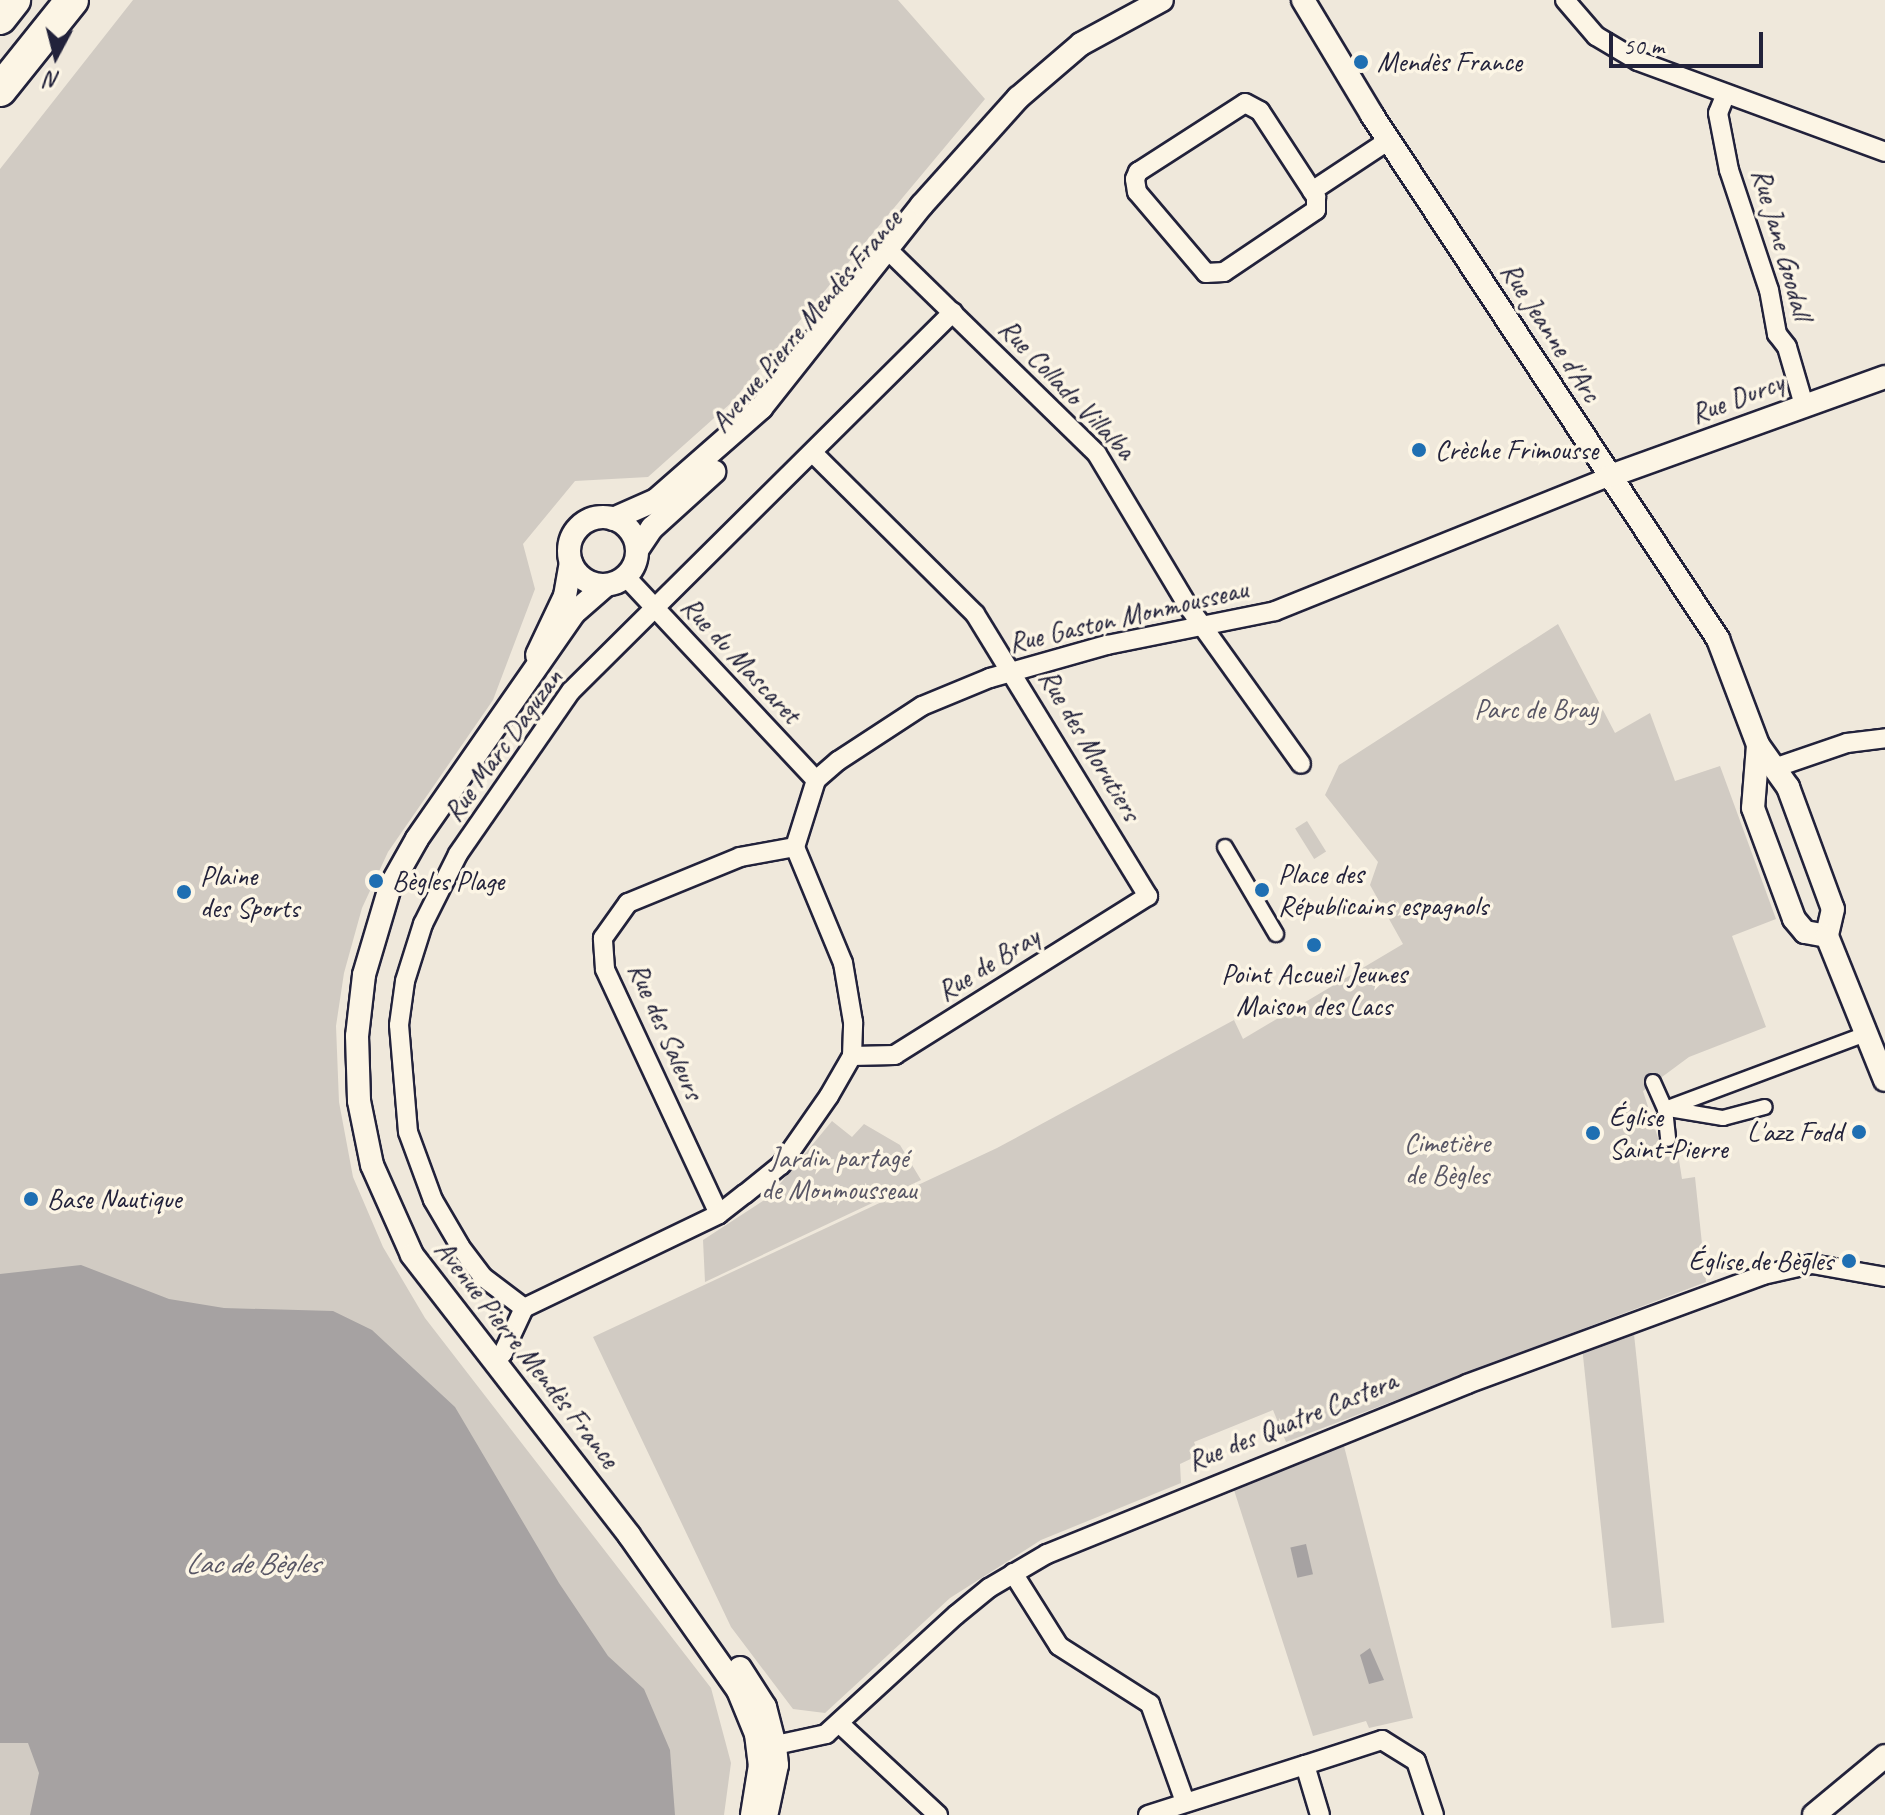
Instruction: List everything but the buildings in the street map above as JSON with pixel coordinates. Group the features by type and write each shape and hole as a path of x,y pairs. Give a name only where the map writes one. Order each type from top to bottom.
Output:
{"highway":[{"path":"0,90 68,6"}],"street":[{"name":"Avenue Pierre Mendès France","path":"637,550 658,522 755,435 972,152 1018,98 1081,44 1162,0"},
{"name":"Rue Jeanne d'Arc","path":"1303,0 1389,140 1718,639 1758,745 1777,767 1833,909 1827,936 1885,1080"},
{"path":"1565,0 1596,36 1638,61 1725,96 1885,152"},
{"name":"Rue Jane Goodall","path":"1725,96 1718,113 1729,170 1750,225 1777,334 1787,347 1804,405"},
{"path":"1245,103 1260,111 1312,191 1317,203 1311,215 1214,275 1200,269 1137,192 1135,179 1245,103"},
{"path":"1312,191 1389,140"},
{"name":"Avenue Pierre Mendès France","path":"613,519 647,506 739,430 893,254"},
{"name":"Rue Collado Villalba","path":"893,254 1097,454 1188,606 1207,628"},
{"name":"Rue Marc Daguzan","path":"524,1308 483,1277 460,1246 415,1157 399,1062 405,981 444,878 555,711 953,312"},
{"name":"Rue Durcy","path":"1610,476 1885,377"},
{"name":"Rue des Morutiers","path":"814,454 975,614 1013,670 1148,896"},
{"name":"Rue Gaston Monmousseau","path":"816,780 869,738 922,706 1013,670 1107,645 1207,628 1311,598 1610,476"},
{"path":"613,519 632,532 637,550 616,581 584,580 571,563 570,542 582,524 613,519"},
{"name":"Avenue Pierre Mendès France","path":"529,678 565,596 571,563"},
{"name":"Avenue Pierre Mendès France","path":"616,581 581,604 484,750 417,839 390,887 364,975 357,1036 359,1101 383,1197 434,1289 629,1535 674,1583 757,1692 767,1747"},
{"name":"Rue du Mascaret","path":"616,581 656,611 816,780"},
{"path":"1207,628 1301,764"},
{"path":"1777,767 1847,743 1885,738"},
{"name":"Rue Jeanne d'Arc","path":"1758,745 1753,808 1794,919 1805,932 1827,936"},
{"path":"494,1361 503,1353 524,1308 719,1214 781,1165 808,1132 852,1056 853,1022 843,963 795,847 816,780"},
{"name":"Rue des Saleurs","path":"719,1214 605,969 603,938 628,903 740,857 795,847"},
{"path":"1225,847 1276,934"},
{"name":"Rue de Bray","path":"852,1056 895,1055 1148,896"},
{"path":"1665,1109 1866,1034"},
{"path":"1653,1082 1665,1109 1668,1139"},
{"path":"1665,1109 1723,1118 1765,1107"},
{"name":"Rue des Quatre Castera","path":"767,1747 817,1739 840,1724 956,1615 1013,1573 1047,1554 1263,1465 1763,1275 1812,1264 1885,1277"},
{"path":"1013,1573 1059,1646 1150,1704 1185,1802"},
{"path":"840,1724 938,1815"},
{"path":"1148,1815 1382,1740 1416,1761 1434,1815"},
{"path":"752,1815 767,1747"},
{"path":"766,1815 776,1775 767,1747"},
{"path":"1814,1815 1885,1756"},
{"path":"1305,1765 1320,1815"}],"green space":[{"name":"Plaine des Sports","path":"133,0 898,0 985,99 731,403 648,477 575,481 523,544 535,589 493,700 388,852 362,908 344,973 336,1026 339,1102 353,1177 383,1247 425,1318 711,1688 731,1763 724,1815 0,1815 0,169"},
{"name":"Cimetière de Bègles","path":"1558,624 1615,733 1650,713 1675,781 1720,766 1776,919 1732,936 1766,1027 1689,1057 1643,1091 1658,1138 1676,1141 1682,1179 1695,1177 1706,1282 1286,1442 1273,1410 1194,1442 1199,1455 1180,1464 1181,1483 1041,1540 950,1598 825,1713 793,1709 731,1627 593,1337 997,1148 1234,1020 1243,1039 1403,944 1370,885 1378,862 1325,795 1339,765"},
{"path":"1307,821 1326,852 1314,859 1295,828"},
{"name":"Jardin partagé de Monmousseau","path":"832,1121 852,1137 864,1124 900,1145 921,1180 705,1282 703,1240 769,1197"},
{"path":"1634,1334 1664,1622 1612,1628 1581,1340"},
{"path":"1344,1446 1413,1718 1369,1728 1366,1721 1313,1736 1234,1490"}],"water":[{"name":"Lac de Bègles","path":"81,1265 169,1299 224,1308 333,1311 372,1330 455,1407 559,1583 608,1656 644,1689 670,1750 675,1815 30,1815 39,1773 28,1743 0,1743 0,1274"},
{"path":"1306,1544 1313,1574 1297,1578 1290,1548"},
{"path":"1370,1648 1384,1680 1369,1684 1360,1655"}],"place":[{"name":"Mendès France","path":"1361,62"},
{"name":"Crèche Frimousse","path":"1419,450"},
{"name":"Bègles Plage","path":"376,881"},
{"name":"Place des Républicains espagnols","path":"1262,890"},
{"name":"Plaine des Sports","path":"184,892"},
{"name":"Point Accueil Jeunes Maison des Lacs","path":"1314,945"},
{"name":"L'azz Fodd","path":"1859,1132"},
{"name":"Église Saint-Pierre","path":"1593,1133"},
{"name":"Base Nautique","path":"31,1199"},
{"name":"Église de Bègles","path":"1849,1261"}],"park label":[{"name":"Parc de Bray","path":"1536,709"}]}
